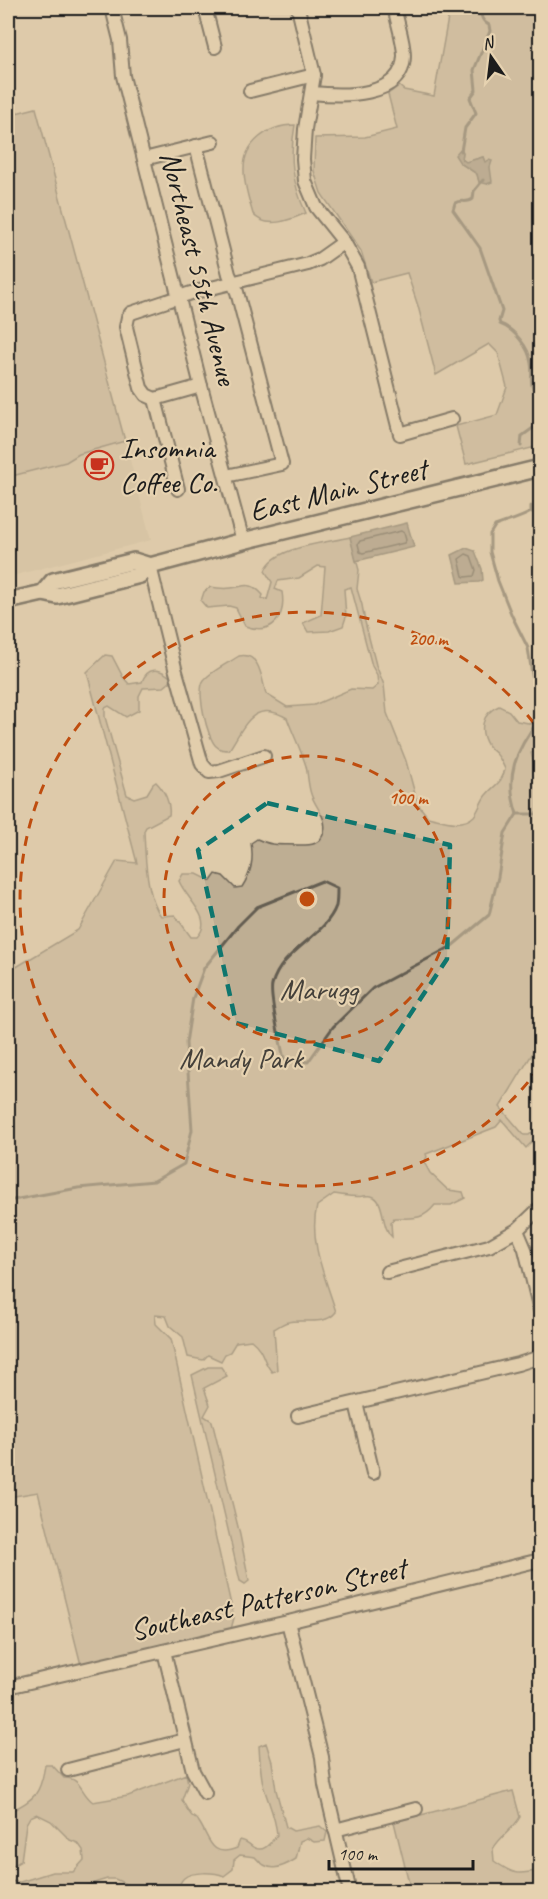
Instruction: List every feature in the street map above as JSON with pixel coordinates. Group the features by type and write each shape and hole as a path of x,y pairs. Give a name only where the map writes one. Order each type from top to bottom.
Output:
{"main road":[{"name":"East Main Street","path":"8,601 43,593 53,581 134,561 150,566 540,468"}],"street":[{"name":"Northeast 55th Avenue","path":"112,8 120,40 123,76 201,386 243,541"},
{"path":"205,8 215,47"},
{"path":"298,8 314,75 305,129 303,159 305,181 316,207 344,242 358,267 400,434 452,419"},
{"path":"312,93 355,95 386,86 397,76 404,59 395,11"},
{"path":"250,91 314,75"},
{"path":"144,159 213,142"},
{"path":"196,146 282,464 226,476"},
{"path":"201,386 155,399 146,395 141,388 126,322 131,313 191,293 308,264 320,259 344,242"},
{"path":"155,399 178,489"},
{"path":"150,566 202,764 209,772 219,771 264,756"},
{"path":"387,1272 489,1246 517,1230 540,1209"},
{"path":"517,1230 525,1249 540,1310"},
{"path":"298,1416 540,1357"},
{"path":"356,1403 373,1473"},
{"name":"Southeast Patterson Street","path":"8,1687 540,1560"},
{"path":"288,1622 322,1756 325,1785 350,1892"},
{"path":"164,1651 193,1771 204,1793"},
{"path":"68,1770 185,1740"},
{"path":"335,1830 416,1809"}],"highlighted area":[{"path":"267,803 450,845 447,959 379,1061 236,1023 198,850"}],"shaded area":[{"path":"125,441 151,540 8,577 8,477 66,462 79,454"}],"green space":[{"path":"447,8 480,8 480,10 540,8 540,70 537,93 540,102 540,132 535,159 535,195 540,210 540,446 466,464 456,426 497,415 507,387 498,353 489,344 436,375 407,273 371,282 361,251 321,193 314,171 315,138 365,137 397,129 388,94 399,86 404,90 434,96 448,18","holes":["463,152 462,159 466,162 483,157 485,163 479,182 477,174 460,163"]},
{"path":"36,108 125,441 79,454 66,462 8,477 8,115"},
{"path":"295,125 292,148 293,170 306,213 278,222 265,222 253,214 245,182 245,161 253,144 267,132"},
{"path":"350,537 359,570 357,589 376,665 384,685 387,713 406,761 420,807 428,817 452,822 469,820 476,814 486,795 502,778 505,769 497,755 488,746 483,734 485,718 493,709 499,706 509,711 517,721 540,725 540,751 531,753 540,777 540,1041 500,1107 524,1135 529,1135 540,1125 540,1134 526,1148 502,1120 496,1127 426,1154 424,1162 430,1173 448,1190 463,1192 465,1198 451,1205 435,1205 426,1214 417,1218 394,1218 391,1223 392,1237 386,1227 380,1204 373,1196 353,1197 334,1194 317,1206 316,1246 336,1312 331,1317 320,1321 288,1322 274,1329 277,1370 272,1372 259,1348 251,1340 236,1342 221,1361 208,1355 203,1360 188,1357 183,1337 170,1326 166,1316 155,1315 156,1324 171,1339 234,1618 231,1629 81,1665 38,1492 8,1497 8,972 78,930 117,861 137,863 87,672 105,655 112,656 129,684 142,682 150,671 154,670 163,672 171,678 164,687 143,688 139,696 139,710 126,717 109,706 105,708 105,717 127,795 134,798 147,794 156,782 168,801 169,815 146,827 144,831 149,887 161,916 175,915 191,937 197,937 202,930 203,923 179,881 183,874 197,874 211,881 216,874 223,876 235,888 242,887 251,867 251,843 257,839 281,845 310,845 320,840 325,827 323,817 311,794 306,766 287,718 266,711 258,713 245,724 229,750 221,749 216,746 209,734 201,693 202,685 207,677 239,656 252,658 256,662 266,694 287,707 314,705 351,689 372,690 378,685 377,675 372,666 351,587 344,589 346,617 343,626 329,631 308,632 303,623 321,615 325,567 318,566 299,578 278,581 275,589 282,592 282,609 276,622 263,628 245,626 236,608 229,606 207,608 201,601 204,592 210,587 248,586 255,588 263,595 262,598 267,600 272,582 265,571 270,563 279,556 302,547"},
{"path":"208,1367 221,1367 227,1376 204,1388 210,1405 204,1416 212,1421 240,1535 249,1581 245,1584 240,1581 192,1375"},
{"path":"266,1743 286,1827 293,1831 320,1826 327,1832 325,1841 314,1842 307,1838 300,1841 296,1859 274,1868 265,1865 255,1857 240,1855 234,1860 233,1869 224,1876 209,1873 192,1874 183,1879 177,1891 143,1891 137,1886 130,1886 115,1879 107,1879 68,1891 8,1891 8,1881 20,1882 52,1872 73,1872 84,1860 83,1850 78,1843 70,1840 51,1821 37,1814 30,1817 26,1824 21,1861 14,1865 8,1863 8,1813 30,1800 38,1790 45,1765 52,1765 64,1778 74,1780 93,1802 128,1796 186,1774 188,1783 182,1800 216,1849 228,1851 237,1848 240,1840 261,1849 277,1835 261,1772 259,1746"},
{"path":"513,1791 520,1817 493,1849 494,1861 516,1873 540,1870 540,1891 411,1891 394,1822"}],"water":[{"path":"461,148 462,159 466,162 483,157 485,162 492,161 490,167 492,182 487,184 479,182 477,174 460,163 455,155"},
{"path":"407,523 414,547 356,561 350,537"},
{"path":"466,548 475,551 482,569 483,580 479,582 459,583 452,555"}],"waterway":[{"path":"461,151 465,128 476,113 470,98 476,90 474,70 490,31 489,25 481,16 480,9 484,8"},
{"path":"483,180 474,191 473,199 455,203 453,210 480,248 502,311 500,324 515,334 524,345 530,357 533,389 540,397"},
{"path":"521,446 522,436 540,423"},
{"path":"517,814 513,801 512,776 524,742 539,720 528,648 498,581 490,552 490,534 495,526 531,512 531,506"},
{"path":"517,814 540,814"},
{"path":"8,1199 78,1188 154,1181 184,1164 192,1130 186,1043 193,998 204,968 238,926 257,907 322,881 337,888 336,906 330,917 284,962 272,985 274,1010 284,1059 308,1062 333,1027 373,988 452,946 489,915 505,833 517,814"}],"place":[{"name":"Insomnia Coffee Co.","path":"99,465"}],"park label":[{"name":"Marugg","path":"319,989"},
{"name":"Mandy Park","path":"241,1058"}]}
